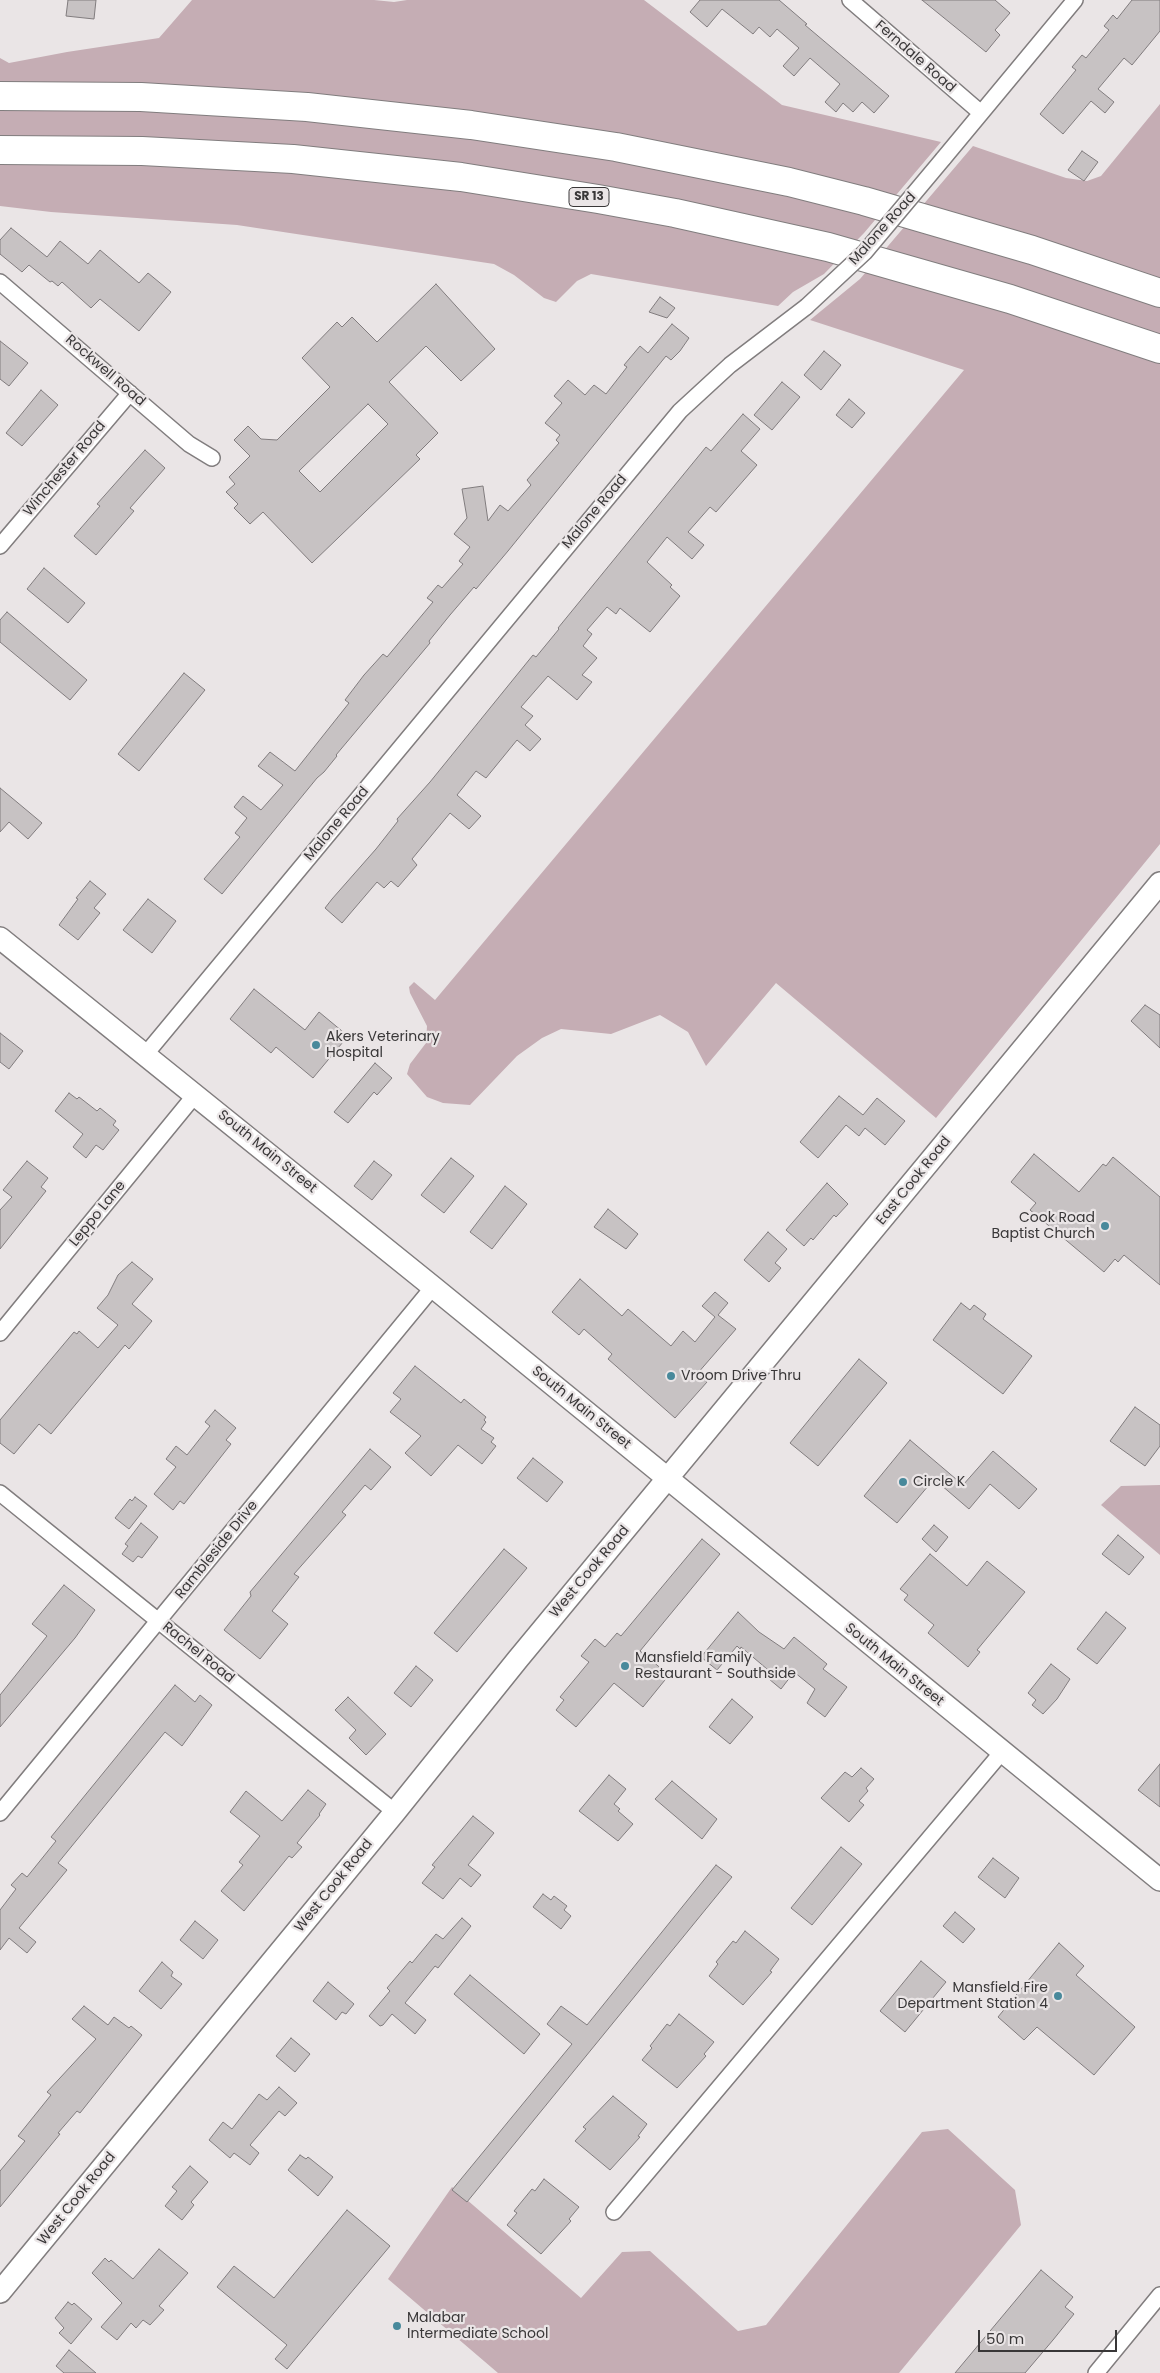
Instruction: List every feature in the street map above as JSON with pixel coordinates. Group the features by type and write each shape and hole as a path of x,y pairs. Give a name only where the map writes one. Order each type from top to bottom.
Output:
{"highway":[{"path":"0,96 142,97 306,107 442,121 607,145 789,182 864,201 1032,250 1160,293"},
{"name":"SR 13","path":"0,150 142,151 292,159 461,177 598,199 693,217 828,247 1010,299 1160,349"}],"main road":[{"name":"East Cook Road","path":"667,1478 1160,883"},
{"name":"South Main Street","path":"0,938 433,1287 1160,1880"},
{"name":"West Cook Road","path":"0,2292 667,1478"}],"street":[{"name":"Ferndale Road","path":"850,0 981,113"},
{"name":"Malone Road","path":"146,1055 680,411 730,365 806,307 865,252 1075,0"},
{"name":"Rockwell Road","path":"0,282 189,444 212,458"},
{"name":"Winchester Road","path":"0,546 130,392"},
{"name":"Leppo Lane","path":"0,1333 195,1095"},
{"name":"Rambleside Drive","path":"0,1813 433,1287"},
{"name":"Rachel Road","path":"0,1494 395,1812"},
{"path":"614,2212 1002,1752"},
{"path":"1096,2373 1160,2295"}],"shaded area":[{"path":"192,0 374,0 394,2 407,0 644,0 782,105 941,142 864,233 824,274 793,292 778,306 591,274 577,281 556,302 544,298 514,275 494,264 237,225 51,212 0,206 0,58 9,63 159,38"},
{"path":"1160,104 1160,844 936,1118 776,983 706,1066 688,1032 660,1015 611,1034 561,1029 542,1038 517,1056 470,1105 443,1103 427,1097 407,1074 410,1064 426,1043 427,1026 410,993 409,987 414,982 435,1000 964,370 810,320 860,279 973,146 1066,178 1087,181 1101,176"},
{"path":"1160,1485 1160,1555 1101,1505 1121,1486"},
{"path":"948,2129 1015,2190 1021,2225 899,2373 498,2373 388,2279 452,2187 581,2298 622,2252 650,2251 738,2331 766,2325 922,2132"}],"building":[{"path":"68,0 96,0 94,19 66,16"},
{"path":"700,0 779,0 807,24 805,25 889,96 874,113 862,102 853,112 843,103 836,112 825,102 840,84 810,58 794,76 783,66 799,48 777,29 770,37 759,27 753,34 722,9 707,27 690,12"},
{"path":"922,0 995,0 1010,13 995,30 1000,35 986,52"},
{"path":"1132,0 1160,0 1160,31 1132,65 1124,58 1098,89 1114,102 1105,113 1091,101 1063,134 1040,114 1076,70 1072,67 1082,55 1086,58 1109,30 1104,26 1113,15 1117,19"},
{"path":"1082,151 1098,162 1084,181 1068,170"},
{"path":"11,228 47,257 60,241 88,264 100,250 139,283 148,273 171,292 139,331 100,299 91,308 62,282 58,286 52,281 50,282 29,265 22,272 0,254 0,240"},
{"path":"436,284 495,349 461,381 426,346 389,382 438,433 416,455 420,459 312,563 263,512 250,524 234,508 238,504 226,492 235,484 229,477 250,456 234,440 248,426 261,439 277,440 330,387 302,358 337,322 342,327 352,317 377,342","holes":["368,404 388,424 320,492 299,471"]},
{"path":"660,297 675,308 667,318 649,312"},
{"path":"672,324 689,338 680,351 671,360 666,356 508,551 476,589 474,587 450,615 429,641 430,643 222,894 204,879 240,837 235,833 247,818 234,807 243,796 261,810 283,785 258,766 270,752 295,771 349,703 345,700 364,675 383,654 387,657 433,602 427,598 438,585 442,588 463,564 459,561 470,547 454,534 467,518 462,489 483,486 488,521 500,505 508,511 531,485 527,480 559,443 556,440 560,435 545,423 562,403 554,396 568,380 585,395 594,385 606,394 627,367 624,365 640,346 648,353"},
{"path":"0,341 28,363 9,386 0,379"},
{"path":"824,351 841,365 821,390 804,375"},
{"path":"782,382 800,397 772,430 754,415"},
{"path":"41,390 58,405 22,446 6,433"},
{"path":"849,399 865,413 852,428 836,415"},
{"path":"743,414 760,429 741,451 757,465 716,512 710,507 688,532 704,545 692,559 667,537 647,562 672,585 670,587 680,596 650,632 620,608 616,614 607,607 587,630 592,634 583,646 597,658 582,675 592,682 577,700 548,676 521,707 533,716 525,725 541,739 530,751 517,740 486,778 476,771 457,795 481,816 469,829 450,813 412,859 417,865 398,887 391,881 384,888 377,882 342,923 325,908 332,899 376,849 398,821 397,819 430,782 533,655 536,657 706,447 711,451"},
{"path":"145,450 165,468 130,508 134,511 96,555 74,536 100,506 97,504"},
{"path":"44,568 85,603 68,623 27,589"},
{"path":"7,612 87,680 70,700 0,642 0,620"},
{"path":"184,673 205,690 139,771 118,754"},
{"path":"0,788 42,823 28,839 9,822 0,832"},
{"path":"90,881 106,894 94,908 100,913 78,940 59,925 78,899 76,898"},
{"path":"148,899 176,921 152,953 123,930"},
{"path":"254,989 305,1030 319,1012 348,1036 313,1078 276,1047 271,1053 230,1019"},
{"path":"1145,1005 1160,1015 1160,1048 1131,1021"},
{"path":"0,1033 23,1051 9,1069 0,1062"},
{"path":"375,1063 392,1078 377,1095 374,1092 348,1123 334,1112"},
{"path":"69,1093 77,1099 79,1097 97,1111 100,1108 116,1121 113,1125 119,1130 103,1150 96,1145 86,1158 73,1147 83,1134 55,1111"},
{"path":"839,1096 863,1115 877,1098 905,1121 885,1145 865,1128 859,1136 846,1125 818,1158 800,1142"},
{"name":"Cook Road Baptist Church","path":"1034,1154 1079,1192 1103,1164 1106,1166 1113,1157 1160,1197 1160,1285 1124,1255 1118,1262 1115,1259 1104,1272 1030,1210 1036,1203 1011,1182"},
{"path":"451,1158 474,1176 444,1213 421,1195"},
{"path":"27,1161 48,1178 41,1187 46,1191 0,1249 0,1210 12,1197 3,1190"},
{"path":"374,1161 392,1175 372,1200 354,1186"},
{"path":"827,1183 848,1204 836,1217 834,1215 813,1240 811,1238 804,1246 786,1230"},
{"path":"505,1186 527,1204 492,1249 470,1232"},
{"path":"608,1209 638,1234 626,1249 594,1227"},
{"path":"768,1232 787,1249 775,1263 781,1268 769,1282 744,1260"},
{"path":"132,1262 153,1279 132,1304 152,1321 129,1349 125,1345 51,1434 39,1424 14,1454 0,1443 0,1420 74,1332 77,1334 79,1331 98,1348 118,1325 97,1308 108,1295 118,1275"},
{"path":"580,1279 622,1316 628,1309 671,1346 683,1331 695,1342 715,1317 702,1306 715,1292 728,1303 718,1315 736,1329 697,1374 707,1382 675,1418 608,1359 612,1354 584,1329 579,1335 552,1312"},
{"path":"961,1303 970,1310 974,1305 986,1314 983,1319 1032,1356 1003,1394 933,1340"},
{"path":"859,1359 887,1383 818,1466 790,1443"},
{"path":"415,1366 461,1403 464,1399 486,1417 484,1420 486,1422 481,1429 494,1438 491,1442 496,1446 482,1464 458,1445 431,1476 405,1453 421,1436 390,1412 401,1399 393,1393"},
{"path":"1135,1407 1160,1425 1160,1446 1145,1466 1110,1441"},
{"path":"215,1410 236,1428 226,1440 231,1444 184,1504 180,1501 173,1510 154,1494 176,1467 166,1459 176,1446 187,1455 210,1426 205,1422"},
{"path":"910,1440 963,1485 993,1451 1037,1489 1019,1509 990,1484 969,1509 934,1479 897,1523 864,1496"},
{"path":"370,1449 391,1467 371,1490 365,1485 342,1512 346,1515 294,1574 299,1577 272,1611 288,1624 260,1659 224,1630 251,1596 250,1592"},
{"path":"533,1458 563,1482 547,1502 517,1478"},
{"path":"135,1497 147,1506 129,1529 115,1518 130,1499 132,1501"},
{"path":"141,1523 158,1537 142,1558 138,1556 133,1562 122,1554 128,1546 125,1544"},
{"path":"934,1525 948,1537 936,1552 922,1539"},
{"path":"1118,1535 1144,1557 1129,1575 1102,1554"},
{"path":"702,1539 720,1554 640,1651 669,1675 643,1707 614,1683 576,1727 556,1710 564,1700 560,1697 589,1662 581,1656 595,1639 605,1647 617,1633 621,1636"},
{"path":"504,1549 527,1568 457,1652 434,1633"},
{"path":"930,1554 967,1586 987,1561 1025,1592 977,1650 980,1652 968,1667 928,1633 934,1625 904,1600 908,1595 900,1589"},
{"path":"64,1585 95,1610 75,1638 0,1727 0,1695 47,1636 32,1624"},
{"path":"738,1612 759,1632 784,1649 794,1637 827,1664 823,1669 847,1687 825,1717 807,1703 815,1689 794,1672 781,1689 763,1674 767,1669 741,1647 740,1649 737,1646 717,1670 701,1657"},
{"path":"1106,1612 1126,1628 1097,1664 1077,1649"},
{"path":"1051,1664 1070,1679 1057,1699 1043,1714 1032,1705 1036,1700 1028,1693"},
{"path":"416,1666 433,1680 411,1707 394,1693"},
{"path":"175,1685 195,1702 200,1695 212,1705 182,1746 165,1732 58,1863 67,1870 19,1928 36,1942 27,1953 9,1938 0,1950 0,1910 16,1889 11,1885 22,1873 27,1877 56,1841 51,1837"},
{"path":"348,1697 386,1734 366,1755 349,1738 356,1730 335,1710"},
{"path":"732,1699 753,1717 730,1744 709,1727"},
{"path":"1160,1764 1160,1807 1138,1790"},
{"path":"861,1768 874,1779 866,1788 868,1791 859,1801 864,1805 849,1822 821,1798 845,1772 852,1777"},
{"path":"609,1775 626,1789 614,1804 620,1809 618,1811 633,1824 618,1841 579,1811"},
{"path":"672,1781 717,1819 702,1839 655,1799"},
{"path":"308,1790 326,1804 320,1815 297,1843 302,1847 292,1858 289,1856 244,1911 221,1891 243,1865 239,1862 260,1836 230,1812 246,1791 282,1821"},
{"path":"473,1816 494,1833 468,1865 481,1875 471,1887 460,1878 443,1899 422,1883 435,1867 432,1865"},
{"path":"841,1847 862,1864 812,1925 791,1908"},
{"path":"993,1858 1019,1878 1005,1898 978,1877"},
{"path":"716,1865 732,1877 467,2202 452,2190 572,2044 547,2024 561,2006 587,2025"},
{"path":"543,1894 551,1900 554,1896 567,1906 564,1910 571,1916 561,1929 533,1907"},
{"path":"955,1912 975,1929 963,1943 943,1926"},
{"path":"462,1918 471,1926 438,1968 435,1966 405,2003 426,2020 415,2034 392,2014 380,2026 369,2016 390,1991 387,1988 410,1961 412,1963 436,1934 443,1939"},
{"path":"195,1921 218,1940 203,1959 180,1940"},
{"path":"745,1931 779,1959 770,1971 772,1972 743,2005 709,1976 718,1964 716,1962 733,1941 736,1943"},
{"name":"Mansfield Fire Department Station 4","path":"1059,1943 1084,1966 1076,1975 1135,2027 1094,2075 1037,2027 1024,2040 998,2017"},
{"path":"921,1961 946,1982 905,2032 880,2011"},
{"path":"162,1962 173,1972 171,1976 182,1984 161,2009 139,1991"},
{"path":"470,1975 540,2034 524,2054 454,1994"},
{"path":"328,1982 354,2004 346,2014 342,2012 336,2020 313,2001"},
{"path":"84,2006 108,2025 114,2017 129,2028 131,2026 142,2035 80,2113 77,2111 58,2133 60,2134 0,2207 0,2171 25,2141 18,2136 51,2095 47,2092 96,2039 72,2019"},
{"path":"679,2014 714,2042 704,2054 706,2056 677,2088 642,2060 667,2024 670,2026"},
{"path":"291,2038 310,2054 295,2072 276,2056"},
{"path":"279,2087 297,2103 285,2116 279,2111 250,2145 259,2153 250,2165 234,2153 230,2158 209,2140 223,2122 232,2129 259,2094 267,2100"},
{"path":"613,2096 647,2124 638,2136 640,2137 610,2170 575,2141 586,2129 583,2127"},
{"path":"300,2155 306,2159 308,2157 333,2177 318,2196 288,2170"},
{"path":"190,2166 208,2182 191,2202 194,2205 182,2220 165,2206 177,2191 172,2187"},
{"path":"544,2179 579,2207 569,2219 571,2221 541,2254 507,2225 517,2213 514,2211 532,2189 535,2191"},
{"path":"347,2210 390,2246 287,2369 275,2359 287,2345 217,2287 234,2266 274,2298"},
{"path":"159,2249 188,2273 159,2306 164,2310 150,2325 143,2320 136,2328 131,2323 117,2340 101,2327 122,2303 92,2273 105,2258 109,2262 111,2260 133,2279"},
{"path":"1041,2270 1073,2297 1065,2307 1074,2314 1053,2340 1025,2373 955,2373"},
{"path":"68,2302 72,2305 74,2303 92,2319 71,2344 59,2333 64,2328 55,2318"},
{"path":"69,2350 96,2373 64,2373 56,2366"}],"place":[{"name":"Akers Veterinary Hospital","path":"316,1045"},
{"name":"Cook Road Baptist Church","path":"1105,1226"},
{"name":"Vroom Drive Thru","path":"671,1376"},
{"name":"Circle K","path":"903,1482"},
{"name":"Mansfield Family Restaurant - Southside","path":"625,1666"},
{"name":"Mansfield Fire Department Station 4","path":"1058,1996"},
{"name":"Malabar Intermediate School","path":"397,2326"}]}
